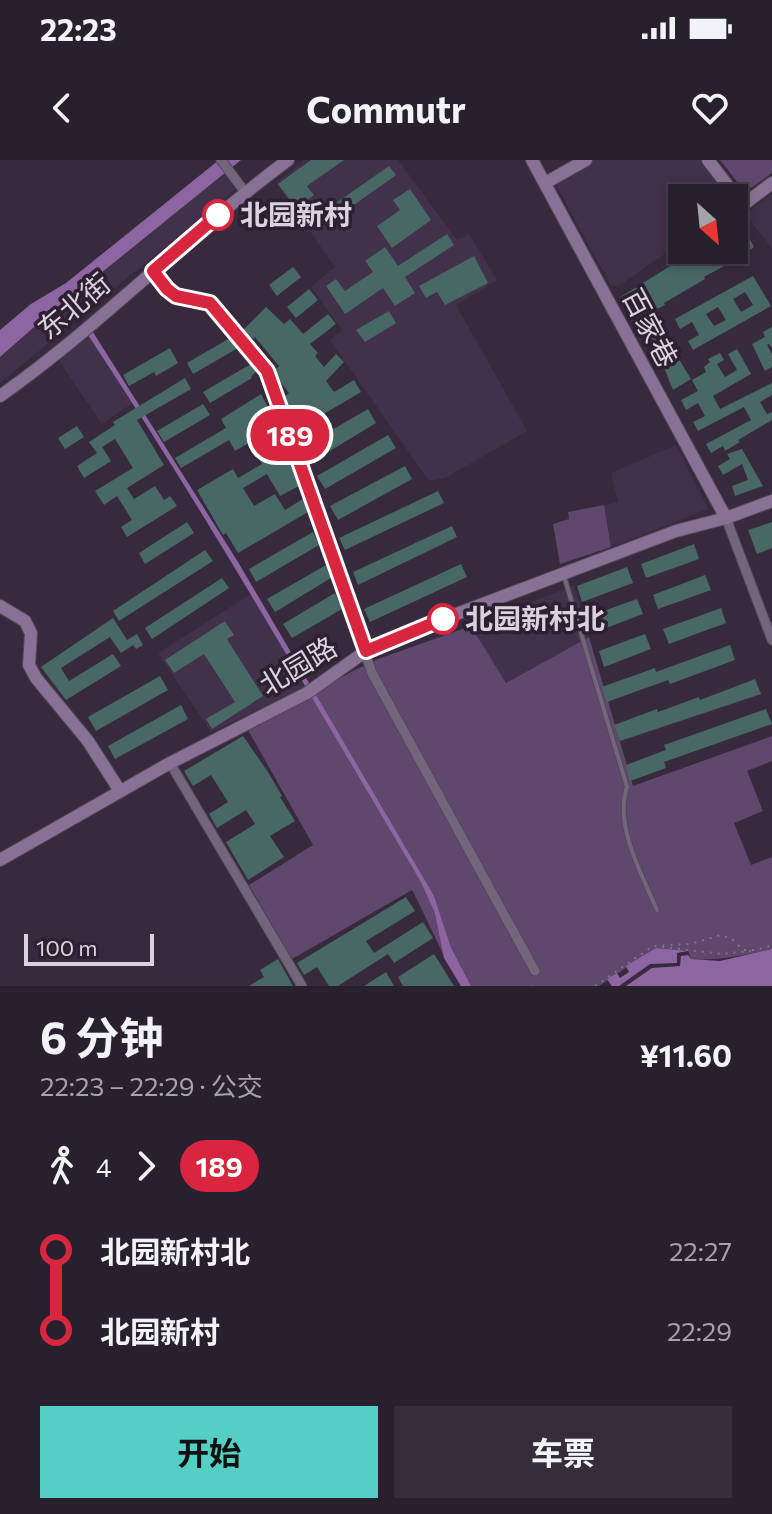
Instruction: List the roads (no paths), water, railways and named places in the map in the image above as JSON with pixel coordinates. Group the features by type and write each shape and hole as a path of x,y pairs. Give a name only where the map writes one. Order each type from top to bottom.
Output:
{"street":[{"path":"221,160 245,192"},
{"name":"东北街","path":"0,396 91,325 245,192 288,160"},
{"name":"百家巷","path":"532,160 726,518"},
{"path":"545,183 586,160"},
{"path":"708,160 738,199 747,202 772,183"},
{"path":"153,271 176,296 210,303 267,371 372,673 535,971"},
{"name":"北园路","path":"0,860 170,763 310,691 366,651 676,531 726,518 772,501"},
{"path":"726,518 772,640"},
{"path":"0,606 25,621 31,633 29,665 36,678 88,741 120,791"},
{"path":"170,763 302,986"}],"lane":[{"path":"563,574 627,787 623,798 629,846 657,910"}],"place":[{"name":"北园新村","path":"218,215"},
{"name":"北园新村北","path":"443,619"}]}
